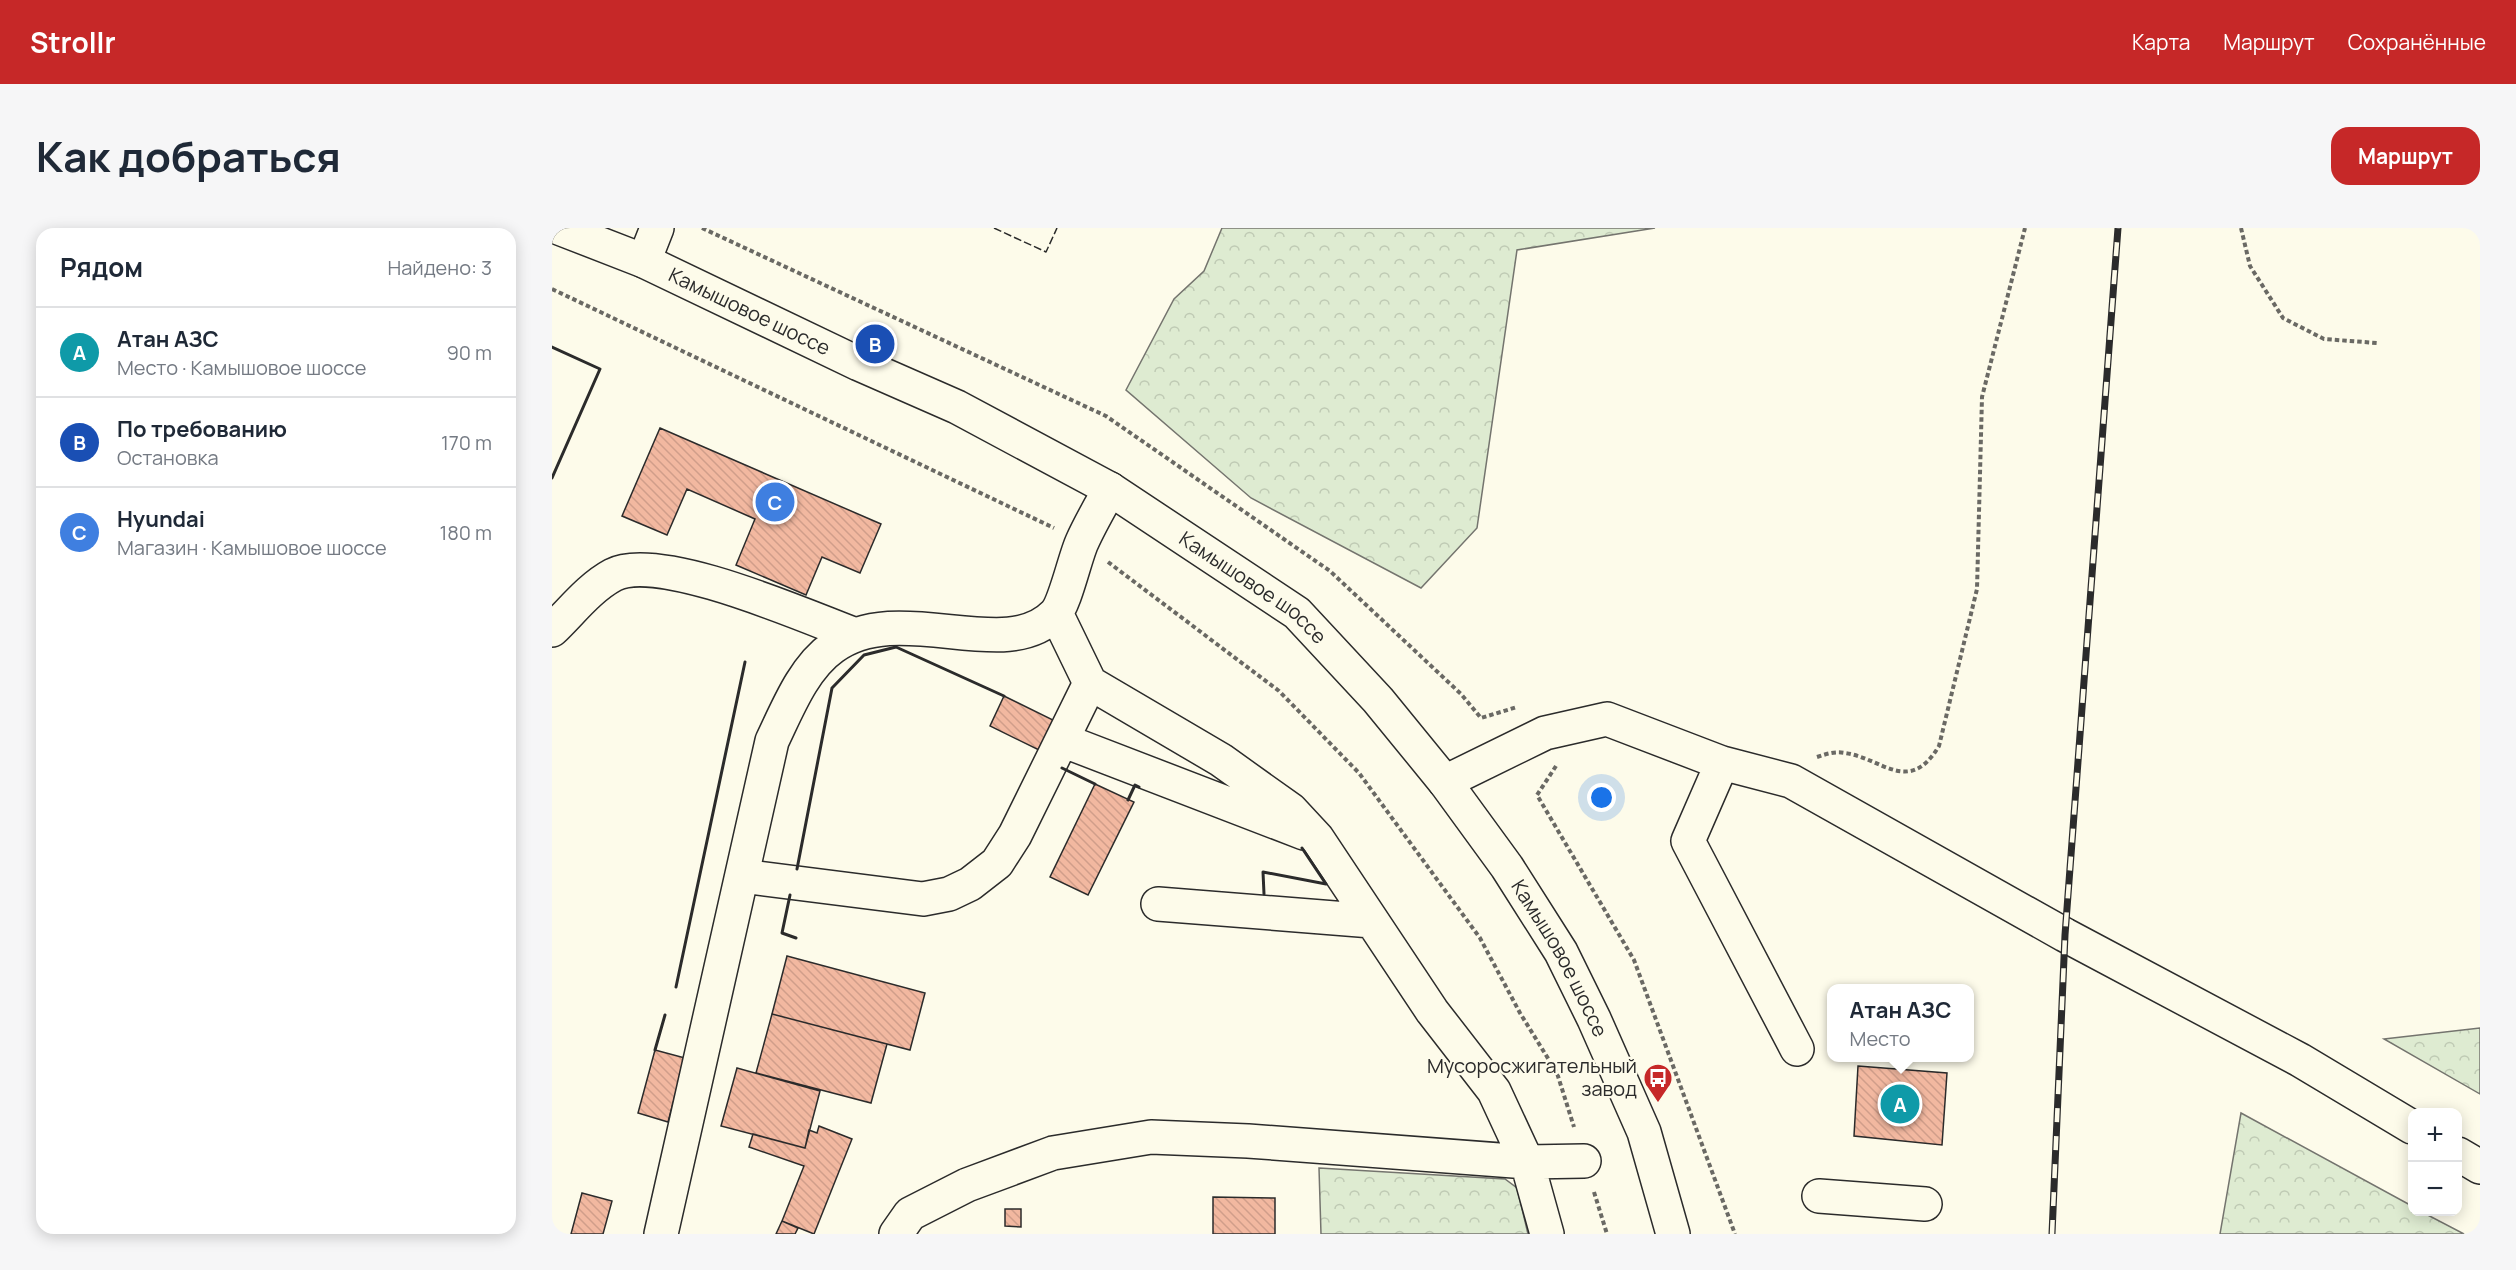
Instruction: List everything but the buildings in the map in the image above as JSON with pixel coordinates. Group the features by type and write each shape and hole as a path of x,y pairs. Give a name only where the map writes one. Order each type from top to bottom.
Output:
{"main road":[{"name":"Камышовое шоссе","path":"560,228 644,261 859,364 957,407 1110,489 1297,613 1378,700 1445,782 1507,867 1561,952 1594,1019 1644,1132 1673,1234"},
{"path":"644,261 657,228"},
{"path":"662,1234 772,741 795,695 817,662 832,647 853,634 900,626 1012,634 1033,628 1056,613 1082,542 1110,489"},
{"path":"552,630 591,591 614,575 633,568 656,569 754,590 853,634"},
{"path":"1056,613 1090,683 1221,760 1291,810 1317,838 1432,1011 1494,1091 1527,1162 1547,1234"},
{"path":"742,876 923,899 950,894 970,884 997,863 1015,835 1090,683"},
{"path":"1445,782 1545,733 1607,719 1722,763 1791,782 2065,935 2300,1060 2408,1125"},
{"path":"1062,740 1317,838"},
{"path":"1722,763 1688,841 1797,1049"},
{"path":"1158,904 1372,921"},
{"path":"896,1234 910,1214 967,1185 1053,1153 1151,1137 1248,1141 1527,1162 1584,1161"},
{"path":"2462,1157 2480,1167"},
{"path":"1819,1196 1925,1204"}],"path":[{"path":"1791,782 1800,768 1814,758 1829,753 1845,753 1887,770 1899,772 1923,765 1939,746 1977,590 1982,397 2025,228"},
{"path":"2241,228 2250,266 2283,318 2324,339 2377,343"},
{"path":"552,289 1082,542 1279,691 1359,773 1480,938 1520,1013 1557,1073 1606,1234"}],"green space":[{"path":"1222,228 1655,228 1517,250 1477,528 1421,588 1251,498 1126,390 1174,299 1204,271"},
{"path":"2480,1028 2480,1094 2384,1039"},
{"path":"2241,1113 2408,1204 2408,1216 2430,1216 2464,1234 2220,1234"},
{"path":"1319,1168 1505,1179 1517,1188 1528,1234 1321,1234"}],"railway":[{"path":"2052,1234 2065,935 2118,228"}],"fence":[{"path":"994,228 1046,252 1057,228"}],"wall":[{"path":"552,347 600,369 552,478"},
{"path":"797,869 832,688 864,655 896,647 1004,696"},
{"path":"676,987 745,662"},
{"path":"1062,768 1095,784"},
{"path":"1128,800 1135,785 1139,787"},
{"path":"1264,894 1263,872 1326,884 1302,848"},
{"path":"790,895 782,933 796,938"},
{"path":"655,1050 665,1015"}],"place":[{"name":"По требованию","path":"875,344"},
{"name":"Hyundai","path":"775,502"},
{"name":"Мусоросжигательный завод","path":"1658,1104"},
{"name":"Атан АЗС","path":"1900,1104"}]}
